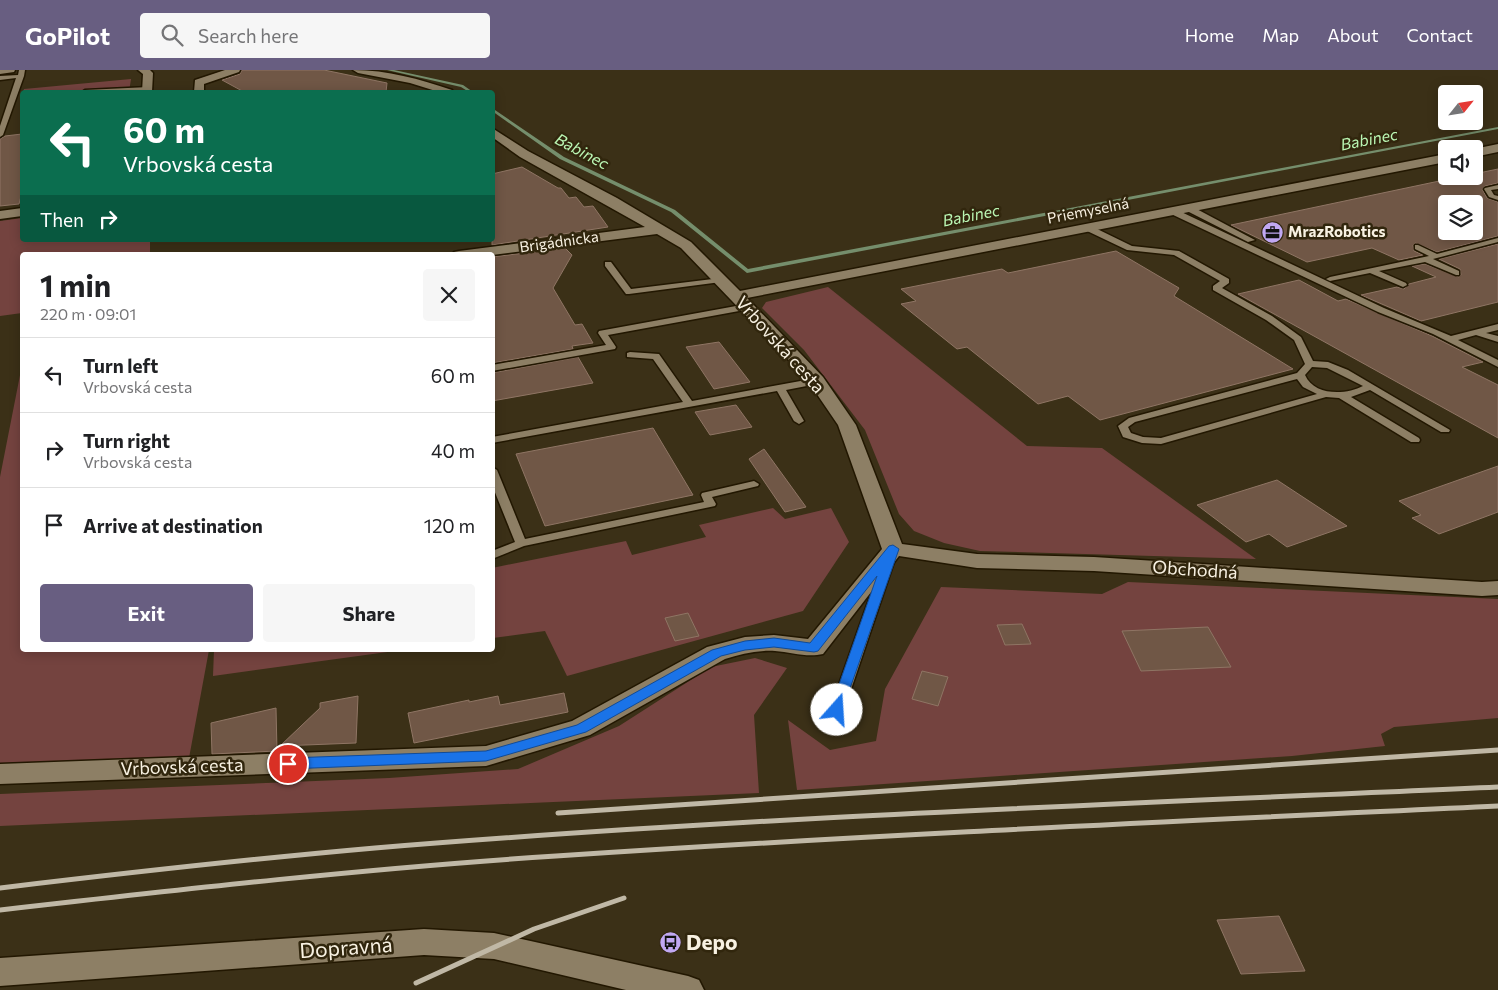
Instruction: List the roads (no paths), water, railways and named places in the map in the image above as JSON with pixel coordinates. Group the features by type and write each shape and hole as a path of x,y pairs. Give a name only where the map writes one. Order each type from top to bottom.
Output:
{"street":[{"path":"0,71 10,70"},
{"path":"143,70 148,73 147,90"},
{"path":"199,90 199,82 235,70"},
{"path":"358,70 412,80 442,90"},
{"name":"Vrbovská cesta","path":"0,774 486,756 581,728 716,653 745,645 774,643 814,648 893,549 847,425 817,381 742,301 686,245 495,136"},
{"path":"1483,151 1498,148"},
{"name":"Priemyselná","path":"742,301 1088,228 1438,160"},
{"path":"0,215 20,212"},
{"name":"Brigádnicka","path":"482,252 660,229"},
{"name":"Obchodná","path":"893,549 976,561 1094,564 1482,589 1498,588"},
{"name":"Dopravná","path":"0,972 424,942 494,946 688,990"}],"lane":[{"path":"0,78 22,73"},
{"path":"0,135 22,73"},
{"path":"1498,187 1487,189 1491,196 1498,198"},
{"path":"1188,208 1330,280 1412,318"},
{"path":"1172,211 1381,310 1450,339 1498,364"},
{"path":"1088,228 1130,248 1176,253 1226,281 1216,288 1269,318 1298,339 1328,365 1345,372 1445,430"},
{"path":"1330,280 1496,242"},
{"path":"1418,247 1436,256"},
{"path":"1426,259 1456,273"},
{"path":"608,264 629,292 721,280"},
{"path":"1372,271 1403,285"},
{"path":"495,367 612,347 602,333 742,301"},
{"path":"1450,339 1498,327"},
{"path":"1476,332 1498,339"},
{"path":"1298,339 1310,364"},
{"path":"630,356 656,356 689,404"},
{"path":"1310,364 1328,365"},
{"path":"1310,364 1300,375 1132,420 1123,426 1127,435 1142,440 1161,441 1326,394"},
{"path":"1300,375 1302,382 1311,389 1326,394 1342,396 1360,393 1369,387"},
{"path":"495,439 817,381"},
{"path":"780,388 799,421"},
{"path":"1342,396 1415,440"},
{"path":"495,478 521,543"},
{"path":"495,555 521,543 711,504 706,495 754,484"},
{"path":"837,710 893,549"}],"waterway":[{"name":"Babinec","path":"389,70 462,86 468,90"},
{"name":"Babinec","path":"495,111 562,158 673,211 747,271 1498,128"}],"railway":[{"path":"558,813 1498,750"},
{"path":"0,888 281,857 515,837 936,812 1498,787"},
{"path":"0,910 347,873 556,856 909,835 1498,806"},
{"path":"416,983 534,929 624,898"}],"place":[{"name":"MrazRobotics","path":"1272,232"},
{"name":"Depo","path":"670,943"}]}
